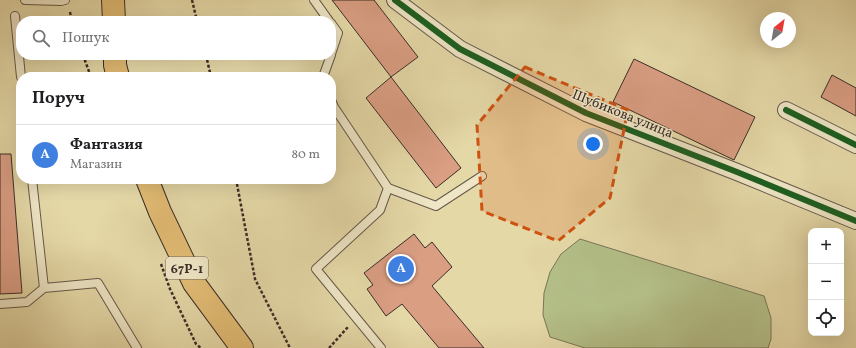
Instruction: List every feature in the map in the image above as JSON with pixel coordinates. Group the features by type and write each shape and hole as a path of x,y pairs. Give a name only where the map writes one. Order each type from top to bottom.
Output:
{"main road":[{"path":"113,0 114,16"},
{"path":"115,60 117,72"},
{"name":"67Р-1","path":"149,184 160,212 194,283 242,348"}],"street":[{"name":"Шубикова улица","path":"396,0 460,49 586,113 737,172 856,221"},
{"path":"786,110 856,145"}],"lane":[{"path":"25,0 61,2 65,0"},
{"path":"314,0 326,16"},
{"path":"15,16 16,26"},
{"path":"19,60 21,72"},
{"path":"325,72 329,60"},
{"path":"336,110 388,188 436,206 482,176"},
{"path":"33,184 44,288"},
{"path":"381,348 316,269 380,210 388,188"},
{"path":"0,304 27,302 44,288 98,283 137,348"}],"path":[{"path":"192,0 196,16"},
{"path":"85,60 89,72"},
{"path":"207,60 210,72"},
{"path":"237,184 255,280 290,348"},
{"path":"329,348 357,318"}],"highlighted area":[{"path":"525,67 628,110 610,198 558,241 482,211 477,125"}],"green space":[{"path":"580,239 764,296 771,318 771,339 768,348 585,348 550,337 543,315 544,293 550,272 561,254"}],"building":[{"path":"332,0 374,0 418,57 391,77"},
{"path":"634,59 755,117 734,160 613,102"},
{"path":"832,75 856,88 856,116 821,97"},
{"path":"391,77 461,168 436,188 366,98"},
{"path":"0,154 11,154 22,293 0,294"},
{"path":"414,234 425,248 432,242 452,267 432,286 484,348 439,348 402,304 386,316 367,289 373,285 364,273"}],"cycle path":[{"path":"395,0 460,49 586,113 737,172 856,221"},
{"path":"786,110 856,145"}],"place":[{"name":"Фантазия","path":"401,269"}]}
